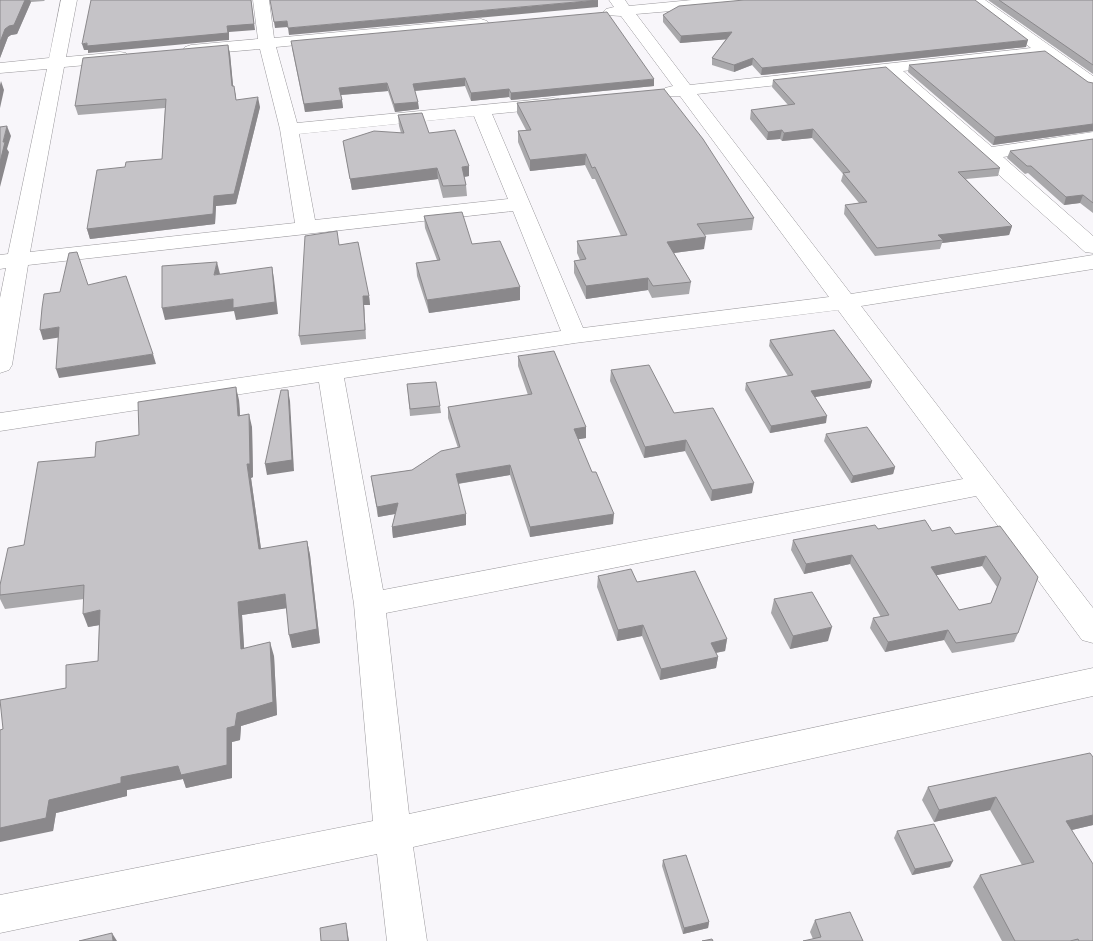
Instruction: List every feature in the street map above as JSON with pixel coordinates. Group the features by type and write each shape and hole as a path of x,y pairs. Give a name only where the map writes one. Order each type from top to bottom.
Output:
{"street":[{"path":"0,366 9,261 69,0"},
{"path":"261,0 268,43 289,129 306,228"},
{"path":"596,14 621,6 742,0"},
{"path":"975,0 1093,84"},
{"path":"621,6 1093,631"},
{"path":"171,52 496,23"},
{"path":"656,93 1047,51"},
{"path":"0,68 133,56"},
{"path":"889,67 1093,248"},
{"path":"289,129 569,102"},
{"path":"481,110 575,336"},
{"path":"988,153 1093,138"},
{"path":"9,261 519,204"},
{"path":"0,422 575,336 845,302 1093,262"},
{"path":"330,372 370,604 393,834 407,941"},
{"path":"370,604 983,485"},
{"path":"0,914 393,834 1093,682"}],"building":[{"path":"0,0 25,0 14,25 5,29 0,42"},
{"path":"91,0 251,0 254,24 227,26 228,33 87,46 87,43 82,44"},
{"path":"270,0 598,0 288,28 287,21 274,22"},
{"path":"744,0 975,0 1028,40 762,68 753,58 734,65 712,58 732,32 681,36 663,15 679,6"},
{"path":"999,0 1093,0 1093,65"},
{"path":"607,12 654,79 511,93 509,89 471,93 465,78 413,84 418,102 394,104 387,83 339,88 342,100 304,104 291,41"},
{"path":"228,45 232,86 234,86 236,100 258,97 234,194 214,196 213,214 87,229 97,170 125,167 126,162 162,159 166,99 75,106 83,58"},
{"path":"1045,51 1088,82 1093,83 1093,124 995,137 909,65"},
{"path":"886,67 1000,168 958,172 1012,226 938,235 943,240 877,248 845,205 867,202 843,173 850,172 813,129 784,133 782,130 768,132 751,110 795,104 773,80"},
{"path":"664,89 703,139 754,218 697,224 706,237 667,242 691,282 653,286 648,278 586,286 574,261 586,259 577,241 627,235 595,167 592,168 586,154 530,160 518,131 531,130 517,103"},
{"path":"422,113 429,133 455,130 469,166 462,167 466,185 443,186 437,168 350,179 343,141 374,131 404,133 398,115"},
{"path":"7,126 3,142 5,142 0,162 0,127"},
{"path":"1093,139 1093,203 1083,195 1066,197 1031,166 1027,166 1010,151"},
{"path":"462,212 472,244 500,241 520,287 427,300 416,263 440,260 424,216"},
{"path":"337,231 339,245 358,242 369,296 363,296 365,330 299,336 305,236"},
{"path":"77,252 88,285 126,276 153,354 56,369 59,327 40,330 44,294 60,292 69,253"},
{"path":"217,262 214,275 272,267 275,302 233,308 233,299 162,308 162,266"},
{"path":"834,330 872,381 811,391 827,416 771,426 746,383 793,375 770,340"},
{"path":"554,351 586,427 574,429 592,472 596,472 614,514 530,527 510,465 456,474 466,514 392,527 398,503 377,507 371,476 412,470 441,451 460,447 448,407 532,394 518,356"},
{"path":"649,365 674,413 713,408 754,483 712,490 686,440 645,447 611,370"},
{"path":"436,382 440,406 410,409 407,384"},
{"path":"236,387 238,416 249,414 250,464 247,464 259,549 307,541 317,629 289,635 285,594 238,602 241,649 270,642 273,702 237,713 235,726 227,728 227,765 181,775 178,766 121,777 121,783 49,800 46,818 0,828 0,730 3,729 0,700 66,688 66,665 98,661 100,610 83,614 84,585 0,595 0,585 8,548 24,545 38,462 95,457 96,442 139,435 138,402"},
{"path":"281,390 288,390 292,460 265,464"},
{"path":"867,427 895,467 853,476 826,434"},
{"path":"925,520 932,531 950,527 955,534 1000,526 1038,577 1018,633 956,643 948,630 888,642 873,618 889,615 852,555 806,564 793,540 875,525 878,529","holes":["986,556 1001,578 991,603 959,610 931,567"]},
{"path":"631,569 637,582 695,571 727,639 711,643 718,657 661,669 643,625 618,630 598,576"},
{"path":"812,592 832,627 793,636 774,599"},
{"path":"1090,753 1093,757 1093,815 1066,821 1093,864 1093,941 1079,941 1078,939 1070,941 1015,941 980,875 1034,862 996,797 939,810 928,787"},
{"path":"934,824 953,861 915,869 897,831"},
{"path":"686,855 709,922 684,928 663,860"},
{"path":"850,912 863,941 803,941 821,937 815,920"},
{"path":"346,923 348,941 321,941 320,928"},
{"path":"112,933 113,941 79,941"}]}
